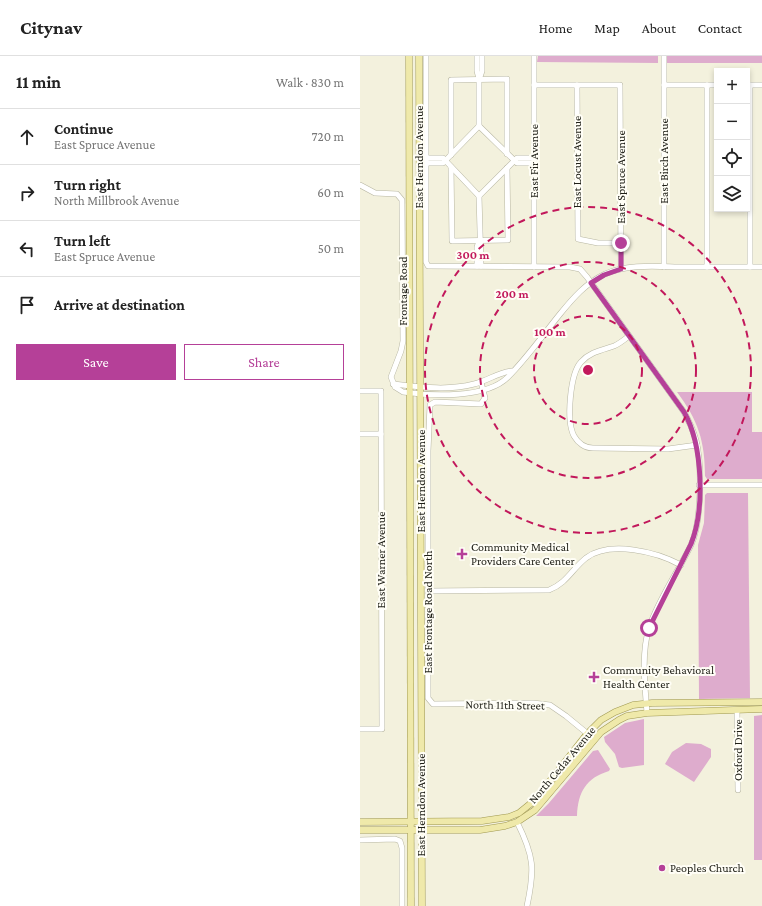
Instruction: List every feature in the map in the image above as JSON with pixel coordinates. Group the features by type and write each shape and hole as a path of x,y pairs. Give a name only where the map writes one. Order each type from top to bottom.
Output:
{"main road":[{"name":"East Herndon Avenue","path":"409,56 411,906"},
{"name":"East Herndon Avenue","path":"419,56 422,906"},
{"name":"North Cedar Avenue","path":"360,822 482,821 514,816 530,805 549,784 587,734 602,720 615,712 633,705 646,704 762,702"},
{"path":"737,710 742,706 762,706"},
{"name":"North Cedar Avenue","path":"360,830 486,830 517,822 542,803 601,732 627,716 646,713 762,709"},
{"path":"517,822 519,817 543,796 549,784"},
{"path":"486,830 490,826 512,820 514,816"}],"street":[{"path":"426,56 425,160 426,262 428,266 574,268 583,272 684,412 693,431 697,445 698,485 696,529 681,565 651,622 647,637 645,655 646,713"},
{"path":"425,160 443,163 479,126 479,80 477,71 477,56"},
{"path":"479,80 482,71 482,56"},
{"name":"East Fir Avenue","path":"534,56 534,267"},
{"name":"East Birch Avenue","path":"664,56 664,267"},
{"path":"451,155 450,80 507,79 507,154"},
{"path":"534,85 577,85"},
{"name":"East Spruce Avenue","path":"577,85 620,85 621,269"},
{"name":"East Locust Avenue","path":"577,85 578,240 598,243 621,243"},
{"path":"664,85 714,85"},
{"path":"707,85 707,267"},
{"path":"750,85 762,85"},
{"path":"748,104 750,267"},
{"path":"479,126 514,160"},
{"path":"479,196 517,158 534,160"},
{"path":"446,160 479,196 480,266"},
{"path":"451,167 452,240 508,240 507,168"},
{"name":"Frontage Road","path":"360,185 375,193 400,196 402,200 403,341 401,351 392,374 393,384"},
{"path":"393,384 400,391 410,393 462,394 483,389 506,378 523,360 576,296 591,283 604,275 621,269 637,267 762,267"},
{"path":"629,336 618,344 590,354 576,369 571,390 571,425 574,436 583,446 593,448 668,449 697,445"},
{"path":"393,384 420,387 456,388 482,382 505,371 512,371"},
{"name":"East Frontage Road North","path":"430,702 428,698 428,452 430,405 435,402 482,404 485,398 482,382"},
{"name":"East Warner Avenue","path":"360,391 381,391 382,728 360,728"},
{"path":"360,434 381,434"},
{"path":"698,485 762,485"},
{"path":"428,592 549,590 565,581 586,558 605,550 646,551 665,557 681,565"},
{"name":"North 11th Street","path":"430,702 434,704 550,705 594,739"},
{"name":"Oxford Drive","path":"737,710 738,790"},
{"path":"517,822 529,846 532,863 532,887 527,906"},
{"path":"360,840 395,838 400,841 402,848 402,906"}],"shaded area":[{"path":"538,56 658,56 658,63 537,62"},
{"path":"667,56 762,56 762,63 667,63"},
{"path":"677,392 752,392 752,432 762,432 762,479 707,479 705,476 704,452 699,431 690,412"},
{"path":"707,493 748,493 750,698 699,699 698,545 704,523 705,495"},
{"path":"762,715 762,860 754,860 754,716"},
{"path":"644,719 644,765 622,768 619,767 615,754 605,742 604,737 625,723"},
{"path":"686,743 701,744 711,749 711,757 694,782 665,764 672,752"},
{"path":"598,750 610,769 609,771 594,778 585,787 579,800 577,816 536,816 549,803 593,751"}],"place":[{"name":"Community Medical Providers Care Center","path":"462,554"},
{"name":"Community Behavioral Health Center","path":"594,677"},
{"name":"Peoples Church","path":"662,868"}],"route":[{"path":"621,243 621,269 604,275 591,283 684,412 693,431 698,452 698,520 696,529 691,544 649,628"}]}
